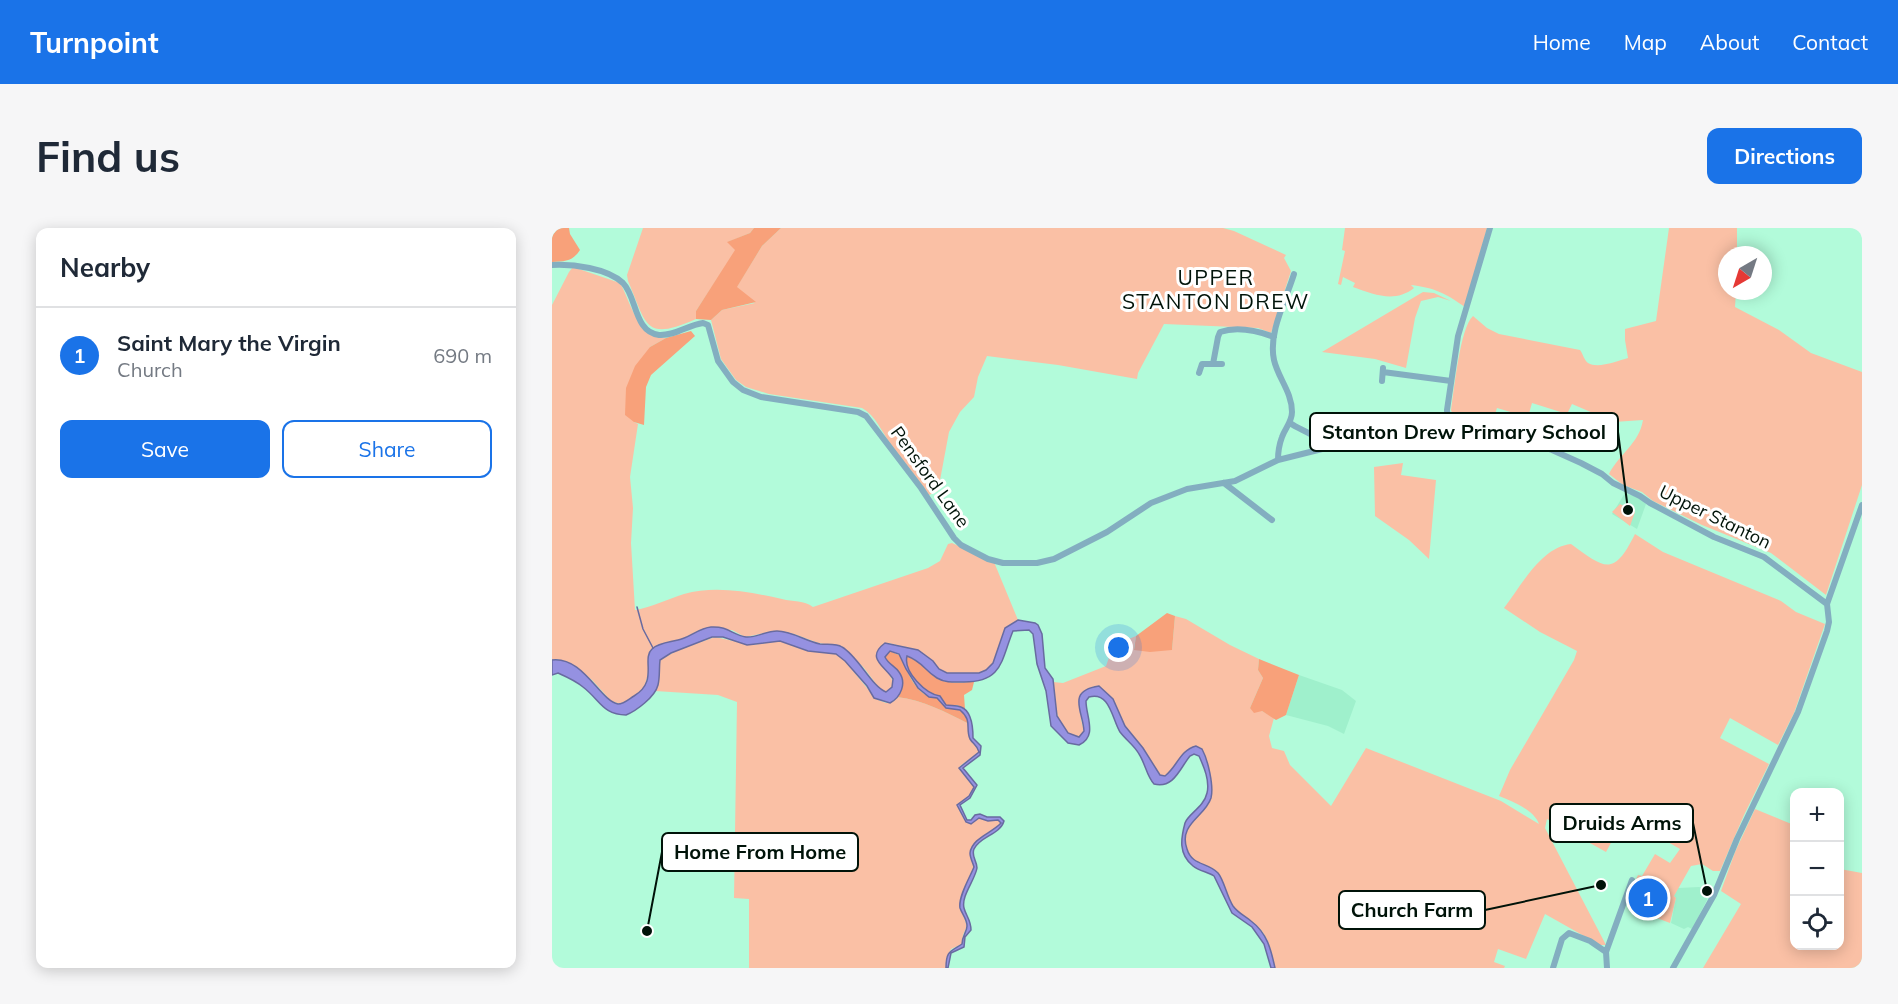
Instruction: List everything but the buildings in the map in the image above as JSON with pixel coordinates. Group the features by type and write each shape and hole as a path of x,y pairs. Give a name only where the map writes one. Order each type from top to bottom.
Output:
{"street":[{"path":"1448,425 1447,410 1458,336 1490,228"},
{"name":"Pensford Lane","path":"552,265 574,264 622,281 641,322 651,332 672,334 697,323 703,322 708,325 718,361 733,382 751,394 858,412 866,416 921,488 954,538 961,545 988,559 1003,563 1020,565 1054,559 1107,532 1151,503 1187,489 1235,481 1278,460 1324,448 1349,446 1412,432"},
{"path":"1278,460 1281,438 1290,423 1292,410 1291,400 1274,358 1274,337 1294,274"},
{"path":"1213,364 1221,332 1251,330 1274,337"},
{"path":"1199,373 1202,364 1222,364"},
{"path":"1382,381 1383,370 1451,381"},
{"path":"1290,423 1317,438 1324,444 1324,448"},
{"name":"Upper Stanton","path":"1412,432 1448,425 1486,430 1552,450 1602,474 1613,483 1714,537 1764,557 1827,604"},
{"path":"1224,483 1272,520"},
{"path":"1673,968 1714,895 1737,839 1798,712 1827,631 1829,622 1827,604 1862,505"},
{"path":"1607,968 1606,952 1632,880"},
{"path":"1553,968 1562,939 1569,933 1590,941 1606,952"}],"shaded area":[{"path":"556,228 569,228 580,250 571,259 552,262 552,236"},
{"path":"643,228 754,228 750,233 728,242 736,250 696,311 696,319 679,326 657,329 650,325 639,309 627,275"},
{"path":"754,228 781,228 762,246 737,287 756,302 722,310 711,320 696,319 696,311 735,250 727,242 750,233"},
{"path":"781,228 1223,228 1286,255 1284,258 1291,271 1271,333 1258,328 1164,324 1137,379 1058,365 987,356 978,377 974,397 960,412 949,432 938,491 929,495 867,411 862,408 769,394 746,387 736,380 721,359 711,320 722,310 755,303 736,288 762,246"},
{"path":"1345,228 1487,228 1465,307 1440,292 1419,286 1411,285 1414,288 1407,293 1385,296 1353,287 1355,283 1343,277 1341,285 1338,284 1345,251 1342,250"},
{"path":"1669,228 1737,228 1737,246 1718,246 1718,300 1735,300 1735,307 1779,330 1811,353 1862,372 1862,485 1826,595 1771,553 1702,525 1653,501 1642,492 1623,485 1609,474 1637,436 1643,420 1614,422 1572,404 1567,414 1532,403 1528,417 1497,408 1491,427 1461,422 1454,418 1451,410 1458,360 1464,333 1473,316 1487,328 1499,334 1580,350 1587,362 1592,365 1608,364 1628,358 1625,329 1656,321"},
{"path":"573,267 620,283 641,325 648,332 666,338 650,347 634,422 638,424 630,477 633,508 631,543 635,610 684,594 708,590 746,592 802,602 813,607 928,568 940,561 948,544 952,543 994,562 1018,620 1005,628 993,663 979,673 947,673 939,669 918,650 888,643 889,673 893,682 892,687 886,692 879,688 864,668 843,647 818,643 794,634 775,631 745,637 732,630 702,629 680,640 654,648 649,656 649,670 644,689 620,704 611,701 592,680 576,667 557,659 552,660 552,305"},
{"path":"1423,292 1434,293 1451,301 1438,297 1421,301 1415,318 1406,368 1375,359 1322,352"},
{"path":"691,331 695,336 651,375 646,387 644,425 634,422 625,415 626,388 635,366 650,347 666,338"},
{"path":"1403,463 1401,475 1436,480 1429,559 1409,540 1375,516 1374,467"},
{"path":"1625,493 1640,498 1646,504 1637,529 1612,514"},
{"path":"1620,504 1635,512 1630,526 1612,512"},
{"path":"1635,534 1663,552 1781,601 1796,612 1825,624 1794,713 1778,745 1730,718 1720,738 1769,764 1720,871 1713,871 1702,864 1691,866 1674,896 1676,898 1670,923 1628,907 1628,896 1638,875 1642,876 1655,854 1670,863 1680,849 1635,823 1626,832 1619,828 1606,852 1547,819 1545,828 1606,945 1600,945 1545,914 1526,959 1498,949 1494,962 1505,966 1504,968 1275,968 1269,943 1263,933 1233,906 1217,872 1195,860 1188,853 1185,836 1188,827 1206,804 1210,795 1211,783 1208,768 1200,747 1163,777 1125,726 1119,712 1095,686 1085,691 1081,719 1084,731 1081,736 1073,736 1067,732 1055,707 1053,682 1063,683 1106,666 1112,649 1110,648 1114,645 1136,636 1134,649 1172,650 1175,616 1186,619 1259,659 1258,670 1263,678 1250,708 1262,711 1274,718 1269,736 1272,748 1284,751 1290,765 1331,806 1366,748 1501,801 1539,824 1528,810 1499,796 1510,770 1574,660 1577,651 1540,632 1504,608 1533,569 1550,552 1571,544 1593,559 1608,564 1621,557"},
{"path":"1167,613 1175,616 1172,650 1150,652 1134,650 1136,636"},
{"path":"1018,620 1035,623 1042,634 1045,668 1053,679 1057,716 1068,733 1079,737 1084,731 1079,697 1083,692 1099,686 1113,699 1125,726 1143,748 1160,775 1165,776 1186,751 1196,746 1202,749 1210,773 1211,798 1186,833 1187,849 1196,861 1218,873 1233,906 1265,936 1275,968 1271,968 1264,944 1252,927 1232,913 1214,876 1193,866 1183,851 1185,823 1203,802 1208,788 1205,769 1199,756 1194,754 1190,756 1172,781 1161,785 1154,784 1137,751 1120,732 1106,702 1096,696 1089,697 1086,701 1090,726 1088,737 1079,745 1068,743 1051,726 1046,691 1037,664 1033,634 1029,630 1013,631 999,667 993,674 977,681 940,680 917,661 907,656 908,669 922,687 940,696 946,705 961,707 968,712 973,738 981,746 980,755 963,768 977,785 970,798 960,805 967,820 980,814 987,817 1000,817 1004,821 1002,826 974,849 977,868 964,903 971,930 965,937 964,947 951,953 948,968 946,968 948,955 962,944 967,928 960,903 974,867 970,853 974,843 1001,823 998,820 988,821 979,818 971,824 966,822 957,805 969,796 974,787 959,768 979,752 970,739 968,721 960,710 946,708 937,698 929,697 918,688 899,654 890,651 885,657 899,672 903,681 900,693 890,703 874,698 867,686 836,654 808,651 780,641 747,645 723,637 712,637 671,653 660,660 659,682 656,690 640,707 626,715 607,710 589,692 571,679 558,673 552,675 552,660 573,665 582,671 611,701 622,703 642,690 646,684 648,658 652,649 698,631 717,627 746,637 783,631 820,644 840,646 854,657 875,684 886,692 892,687 893,679 877,658 879,648 885,643 918,650 933,661 939,669 947,673 979,673 993,663 1005,628"},
{"path":"715,637 752,645 780,641 808,651 836,654 845,661 876,699 886,703 894,701 897,697 916,701 969,724 970,738 979,752 960,766 963,774 974,787 969,796 957,806 968,823 979,818 998,820 1001,823 972,849 974,867 960,906 967,926 962,944 951,949 946,960 946,968 749,968 749,899 734,898 737,702 718,695 655,691 658,684 660,660 678,650"},
{"path":"890,651 901,656 918,689 960,710 967,717 969,724 925,704 897,697 902,681 885,659 886,653"},
{"path":"906,656 919,662 939,680 974,682 972,690 964,695 965,709 957,705 946,705 940,696 922,687 908,668"},
{"path":"1259,659 1299,675 1286,715 1276,720 1262,711 1254,713 1250,708 1263,678 1258,670"},
{"path":"1299,675 1342,690 1356,701 1344,734 1328,726 1286,715"},
{"path":"1755,809 1790,823 1790,950 1844,950 1844,870 1862,873 1862,968 1703,968 1741,904 1721,891 1735,852"},
{"path":"1678,888 1704,888 1707,900 1692,929 1688,927 1684,929 1671,923 1676,898 1674,896"}],"waterway":[{"path":"637,607 643,629 653,648"}],"place":[{"name":"Stanton Drew Primary School","path":"1628,510"},
{"name":"Church Farm","path":"1601,885"},
{"name":"Druids Arms","path":"1707,891"},
{"name":"Saint Mary the Virgin","path":"1648,898"},
{"name":"Home From Home","path":"647,931"}],"district":[{"name":"UPPER STANTON DREW","path":"1216,290"}]}
